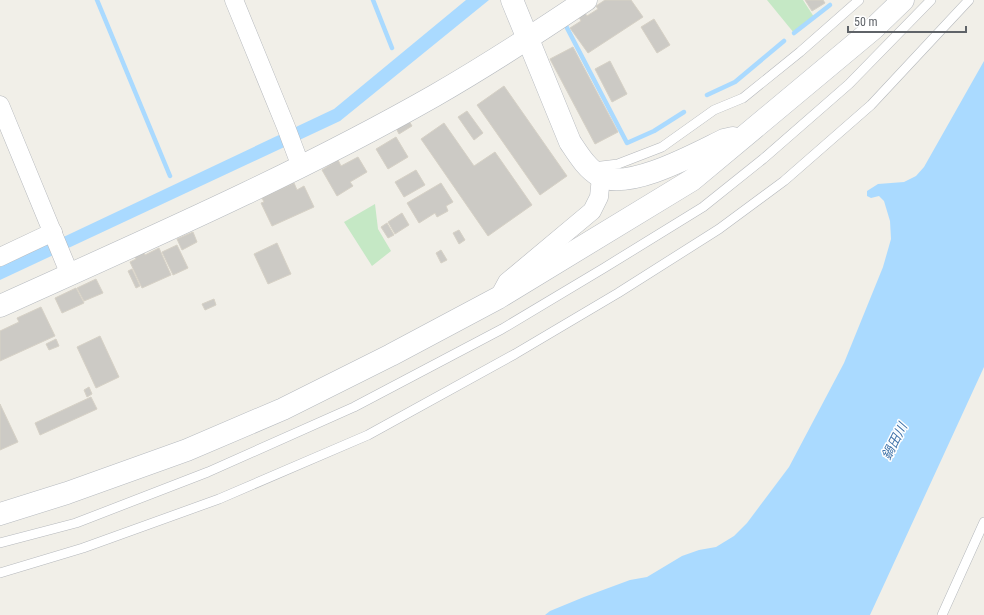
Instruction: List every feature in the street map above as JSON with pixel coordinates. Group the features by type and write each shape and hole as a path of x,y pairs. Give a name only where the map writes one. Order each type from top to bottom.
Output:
{"street":[{"path":"234,0 298,158"},
{"path":"512,0 570,142 579,156 595,172 612,179 626,180 662,169 724,140 746,136"},
{"path":"0,306 67,268 298,158 434,96 528,39 586,0"},
{"path":"0,514 67,493 187,450 283,409 391,355 498,298 692,180 873,29 903,0"},
{"path":"0,105 67,268"},
{"path":"498,298 507,282 592,211 599,197 595,172"},
{"path":"0,257 53,234"}],"lane":[{"path":"595,172 662,147 714,110 743,98 800,52 859,0"},
{"path":"0,544 76,523 208,472 354,407 502,329 703,207 763,159 849,84 931,0"},
{"path":"0,573 83,548 226,496 368,435 515,354 618,293 719,229 784,181 871,105 969,0"},
{"path":"942,615 984,522"}],"green space":[{"path":"767,0 803,0 814,17 794,33"},
{"path":"375,204 378,229 391,251 372,266 344,222"}],"water":[{"path":"466,0 489,0 340,121 0,280 0,267 334,109"},
{"name":"鍋田川","path":"984,61 984,367 870,615 545,615 550,611 584,597 630,580 647,577 682,556 699,550 716,547 734,536 747,523 789,467 844,363 883,267 891,239 890,221 884,201 879,196 871,198 867,196 867,191 878,184 904,182 916,176 924,167"}],"building":[{"path":"605,0 631,0 643,17 588,53 570,28 581,21 579,17 585,13 587,16 598,9 596,6"},
{"path":"805,0 823,0 825,3 812,11"},
{"path":"654,19 670,45 657,53 641,27"},
{"path":"573,47 618,132 595,144 550,59"},
{"path":"610,61 627,94 612,102 595,69"},
{"path":"504,86 567,176 540,195 477,105"},
{"path":"467,111 483,133 474,140 458,117"},
{"path":"409,121 412,126 399,134 396,128"},
{"path":"444,123 474,166 495,152 532,205 488,236 421,139"},
{"path":"396,137 408,157 388,169 376,149"},
{"path":"358,157 367,172 350,182 353,186 337,196 322,170 338,160 341,166"},
{"path":"416,170 425,185 404,197 395,182"},
{"path":"294,183 297,190 304,186 314,207 272,226 261,203 264,202 262,198"},
{"path":"441,183 453,202 446,206 448,211 437,217 435,213 419,223 407,203"},
{"path":"402,213 409,225 395,234 388,222"},
{"path":"387,223 394,235 388,238 381,227"},
{"path":"459,230 465,240 459,244 453,233"},
{"path":"193,232 197,242 182,250 177,239"},
{"path":"277,243 291,274 268,284 254,254"},
{"path":"177,245 188,268 173,275 162,252"},
{"path":"159,248 171,275 142,288 130,262 136,259 135,257 144,253 145,255"},
{"path":"441,250 447,260 441,263 436,253"},
{"path":"132,269 140,286 136,288 128,271"},
{"path":"96,279 103,293 84,301 77,288"},
{"path":"76,288 84,303 62,313 55,298"},
{"path":"214,299 216,305 205,310 202,304"},
{"path":"41,307 55,336 0,361 0,331 19,322 17,318"},
{"path":"100,336 119,377 96,388 77,347"},
{"path":"56,339 59,346 49,350 46,344"},
{"path":"89,387 92,394 87,397 84,390"},
{"path":"91,397 97,409 40,435 35,423"},
{"path":"0,404 18,442 0,450"}],"waterway":[{"path":"97,0 170,176"},
{"path":"373,0 392,48"},
{"path":"794,33 830,5"},
{"path":"566,26 627,143 654,131 684,112"},
{"path":"707,95 735,82 784,41"}]}
